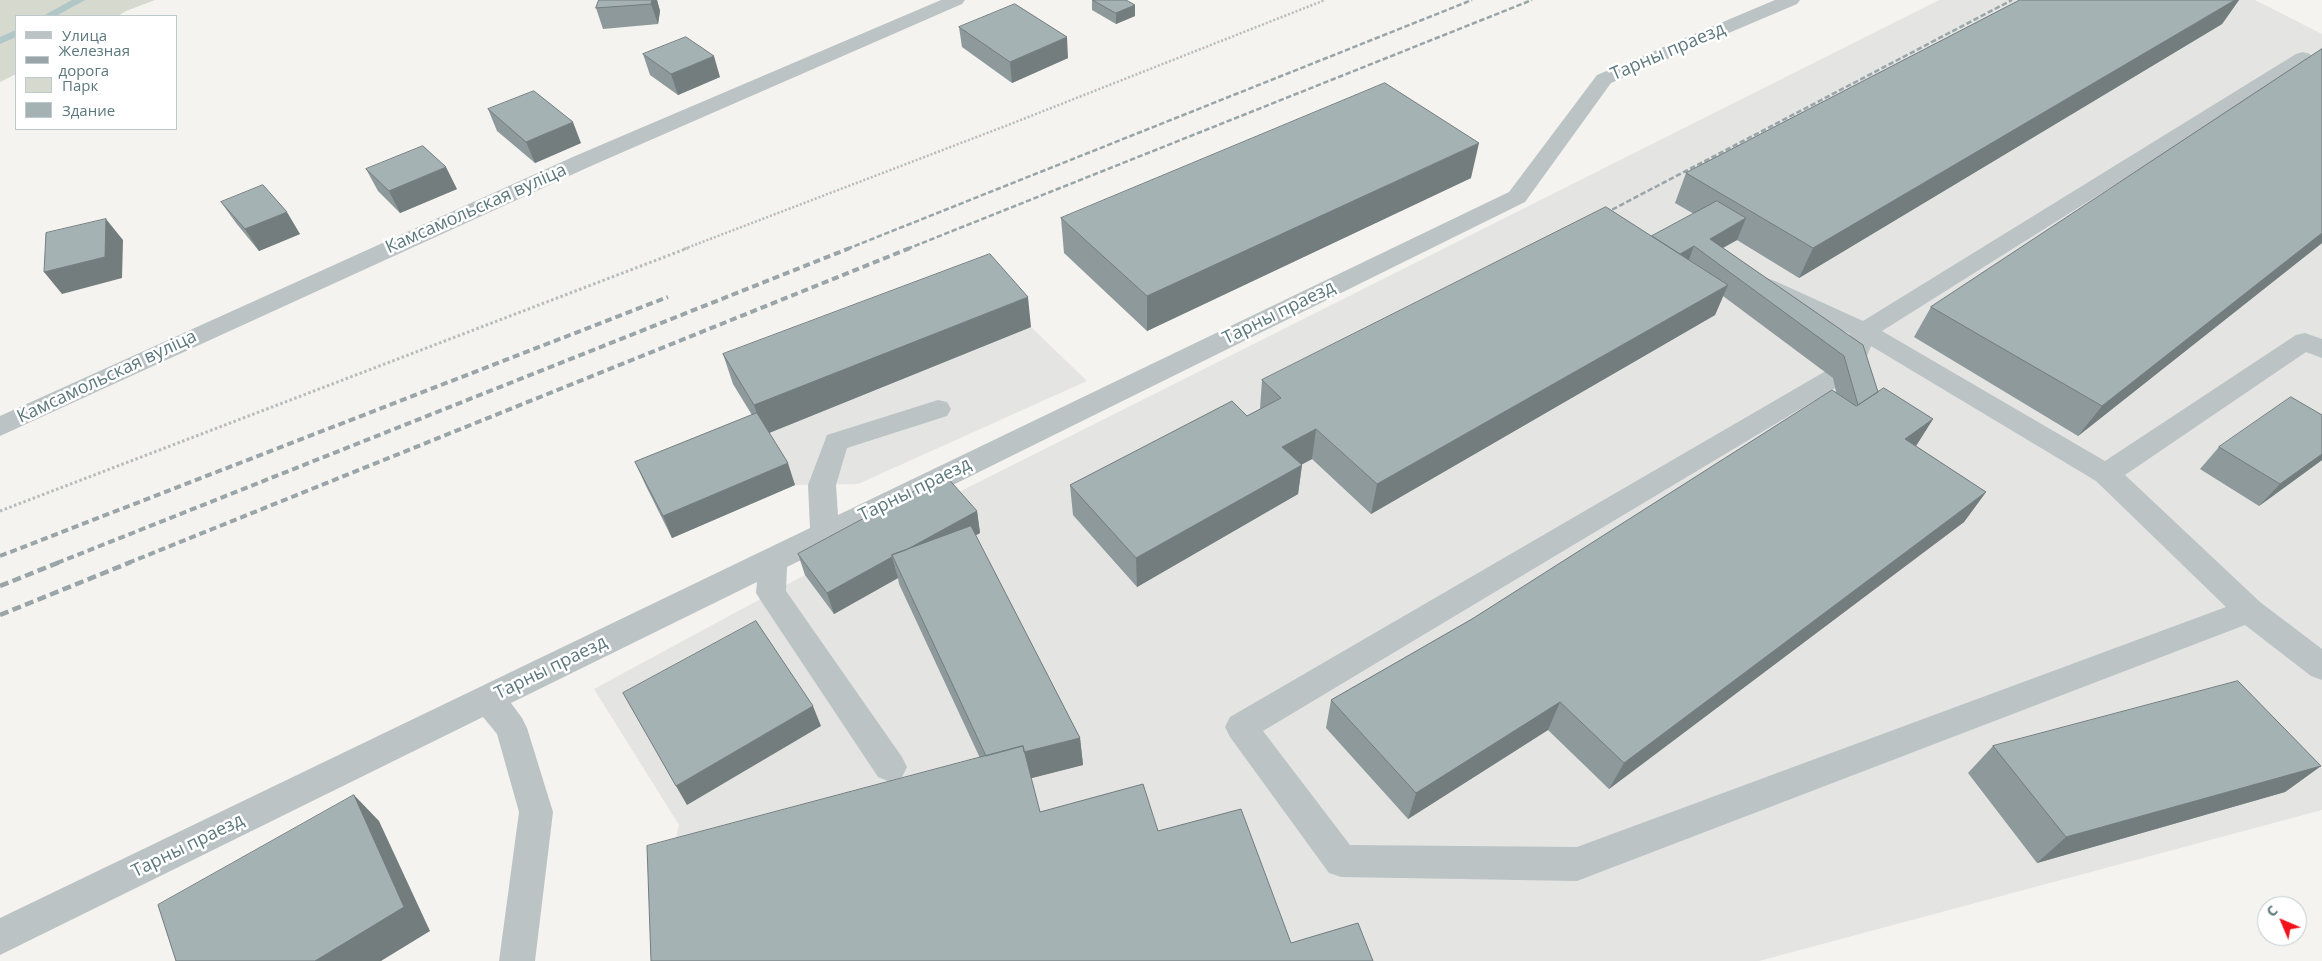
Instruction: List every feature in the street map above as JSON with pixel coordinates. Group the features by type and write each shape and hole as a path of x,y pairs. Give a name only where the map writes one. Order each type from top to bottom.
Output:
{"street":[{"name":"Камсамольская вуліца","path":"0,427 583,161 956,0"},
{"name":"Тарны праезд","path":"0,937 1517,197 1604,79 1791,0"},
{"path":"2250,611 1577,864 1341,861 1241,727 1842,372 1864,331 2303,58"},
{"path":"1754,280 1864,331 2106,474 2250,611 2322,668"},
{"path":"2106,474 2305,340 2322,350"},
{"path":"825,534 822,485 836,442 938,409"},
{"path":"773,560 771,593 890,767"},
{"path":"488,699 511,728 536,812 517,961"}],"path":[{"path":"0,511 999,128 1325,0"}],"shaded area":[{"path":"1939,0 2255,0 2322,34 2322,810 1759,961 670,961 667,875 679,825 594,689 949,497"},
{"path":"994,284 1031,327 1087,381 858,484 795,485 672,538 645,484 764,435 733,384"}],"green space":[{"path":"0,0 155,0 120,15 15,15 15,74 0,82"}],"building":[{"path":"599,0 652,0 651,4 596,8"},
{"path":"1093,0 1126,0 1135,5 1116,13"},
{"path":"2020,0 2235,0 1813,248 1686,173"},
{"path":"1015,4 1067,37 1010,62 959,27"},
{"path":"686,37 714,56 671,74 643,54"},
{"path":"2322,49 2322,233 2102,406 1931,307"},
{"path":"1385,83 1479,143 1147,296 1061,218"},
{"path":"534,91 573,122 526,142 488,109"},
{"path":"423,146 446,167 389,191 366,169"},
{"path":"263,185 287,212 245,229 221,202"},
{"path":"1717,201 1746,218 1710,239 1863,345 1878,392 1858,405 1844,356 1694,246 1680,254 1652,236"},
{"path":"1606,207 1728,285 1377,484 1316,429 1282,447 1302,465 1136,558 1070,485 1232,401 1247,416 1281,398 1262,380"},
{"path":"106,219 105,257 44,272 46,233"},
{"path":"990,254 1028,297 754,405 723,354"},
{"path":"1884,388 1933,419 1905,439 1986,492 1624,763 1560,702 1416,793 1331,700 1472,619 1832,390 1856,406"},
{"path":"2291,397 2322,415 2322,454 2280,484 2219,447"},
{"path":"757,413 788,463 663,516 635,462"},
{"path":"945,475 977,511 906,550 892,555 892,557 827,593 798,554"},
{"path":"971,526 1080,738 1024,752 1023,746 986,756 892,555"},
{"path":"756,621 813,706 676,786 623,693"},
{"path":"2238,681 2321,766 2066,837 1993,746"},
{"path":"1023,746 1040,812 1143,784 1158,831 1241,809 1291,943 1358,923 1373,961 651,961 647,846"},
{"path":"354,795 404,907 315,961 176,961 158,905"}],"waterway":[{"path":"50,15 80,0"},
{"path":"0,41 15,34"}],"railway":[{"path":"847,249 1472,0"},
{"path":"907,249 1532,0"},
{"path":"1598,217 2012,0"},
{"path":"57,563 850,248"},
{"path":"128,563 910,248"},
{"path":"0,556 668,297"},
{"path":"0,586 60,562"},
{"path":"0,615 131,562"}]}
